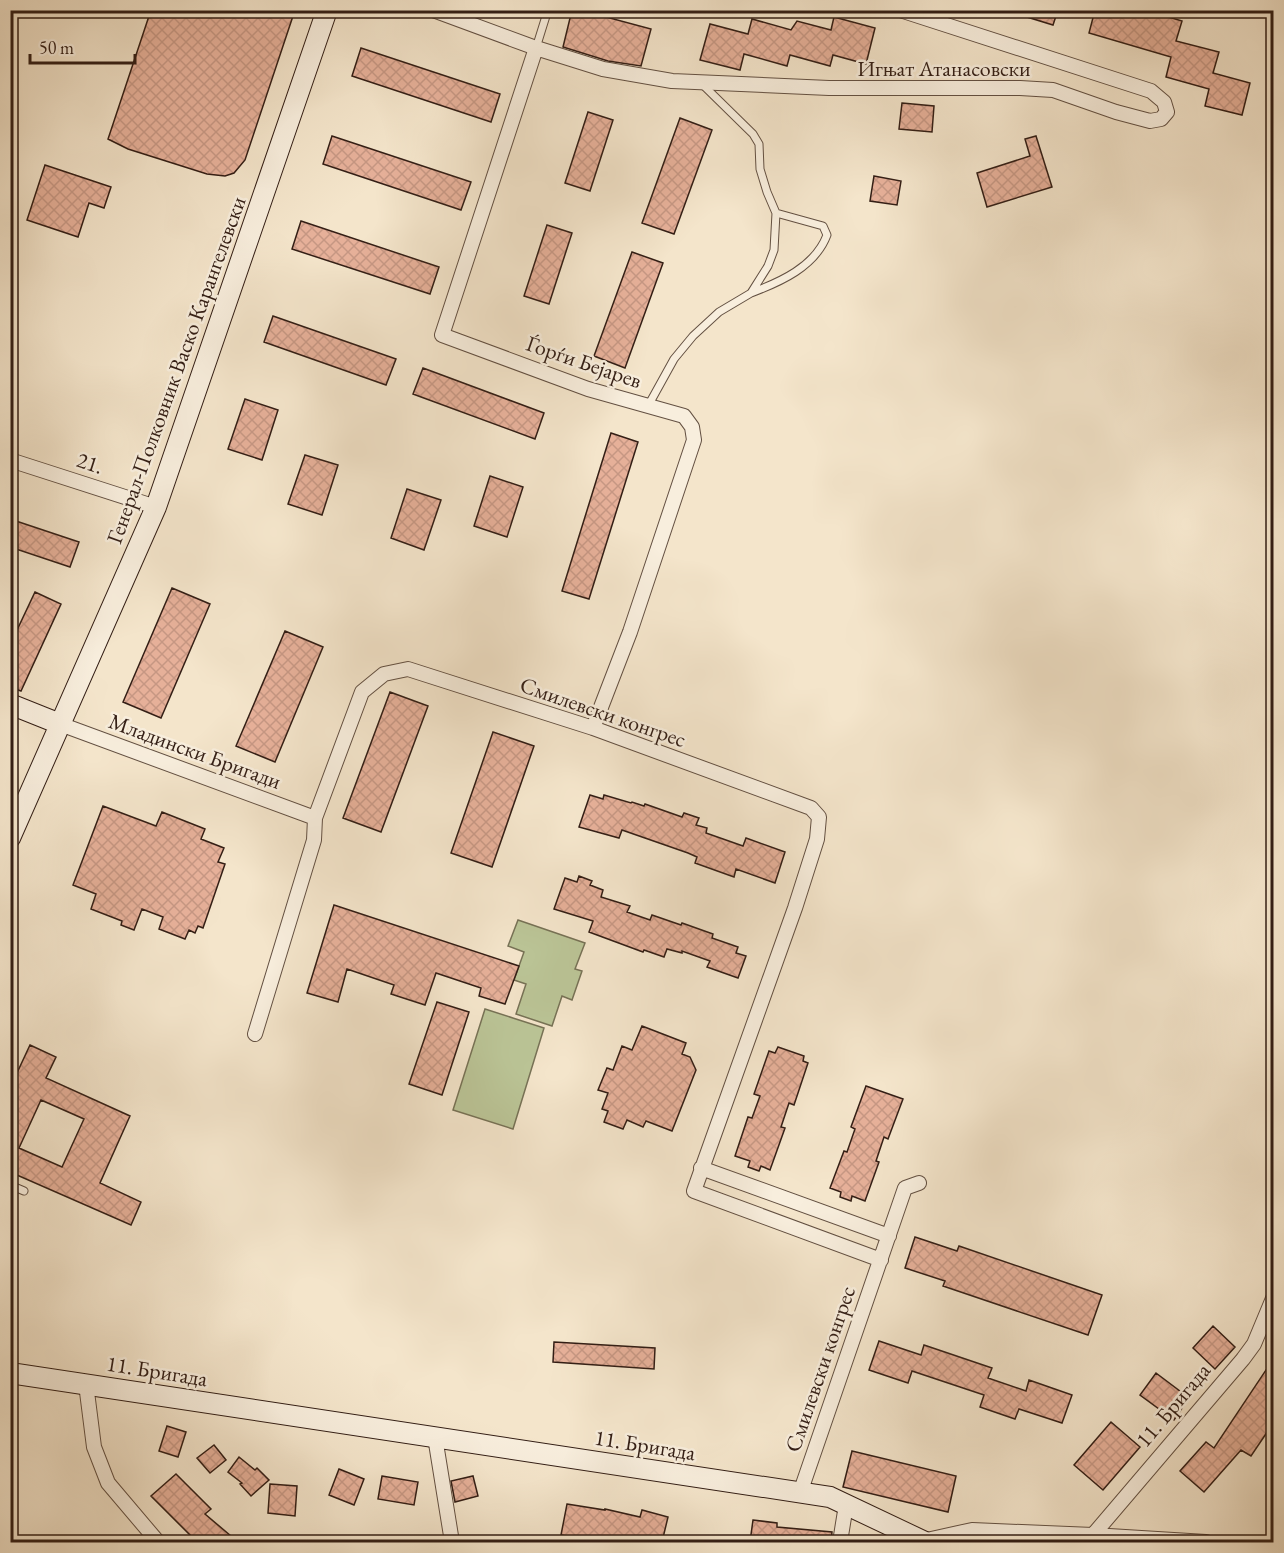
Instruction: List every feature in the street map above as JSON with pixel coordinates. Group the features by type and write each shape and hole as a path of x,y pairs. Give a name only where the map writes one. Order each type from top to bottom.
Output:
{"street":[{"name":"Генерал-Полковник Васко Карангелевски","path":"10,838 156,507 327,10"},
{"name":"Игњат Атанасовски","path":"433,10 536,48 603,69 672,81 829,88 1053,90 1150,121 1161,119 1167,112 1164,102 1151,91 900,10"},
{"name":"Ѓорѓи Бејарев","path":"536,48 442,335 588,389 684,416 692,427 694,440 630,632 593,729"},
{"name":"21.","path":"10,460 156,507"},
{"name":"Смилевски конгрес","path":"255,1034 314,840 315,818 362,692 384,674 408,669 593,729 811,808 819,817 817,839 795,908 694,1191 881,1260"},
{"path":"10,704 60,724"},
{"name":"Младински Бригади","path":"60,724 315,818"},
{"path":"701,1168 889,1236"},
{"name":"Смилевски конгрес","path":"800,1493 904,1188 919,1182"},
{"name":"11. Бригада","path":"1093,1535 1244,1359 1254,1344 1274,1296"},
{"name":"11. Бригада","path":"10,1373 830,1497 923,1542 972,1530 1206,1542"},
{"name":"11. Бригада","path":"86,1384 94,1447 108,1483 158,1542"},
{"path":"435,1437 452,1542"},
{"path":"840,1542 846,1505"}],"lane":[{"path":"536,48 546,16"},
{"path":"700,82 753,134 759,144 760,169 776,213 774,250 768,266 751,293"},
{"path":"648,406 674,359 693,336 718,312 799,270 824,245 828,236 823,226 776,213"},
{"path":"10,1185 24,1191"}],"green space":[{"path":"518,920 585,943 575,969 582,971 572,1000 562,996 552,1026 516,1014 526,984 514,980 524,952 508,946"},
{"path":"485,1009 544,1028 513,1129 453,1110"}],"building":[{"path":"151,10 295,10 245,160 234,173 225,176 207,174 128,149 108,139"},
{"path":"572,10 607,10 606,17 651,29 641,66 608,61 563,47"},
{"path":"1015,10 1058,10 1053,25 1014,13"},
{"path":"1095,10 1145,10 1182,21 1176,41 1219,52 1213,73 1250,83 1242,115 1205,106 1209,89 1166,77 1171,57 1089,33"},
{"path":"834,17 875,28 866,64 833,55 830,66 790,55 787,66 744,54 740,70 700,60 710,24 748,34 752,19 791,30 797,21 831,30"},
{"path":"361,48 500,94 491,122 352,76"},
{"path":"902,103 934,106 932,132 899,129"},
{"path":"588,112 613,120 590,191 565,183"},
{"path":"680,118 712,130 674,234 642,223"},
{"path":"332,136 471,182 461,210 323,164"},
{"path":"1036,136 1052,187 987,207 977,173 1030,156 1025,139"},
{"path":"45,165 111,187 104,208 89,203 78,237 27,220"},
{"path":"874,176 901,181 897,205 870,201"},
{"path":"301,221 439,267 430,294 292,249"},
{"path":"547,225 572,233 549,304 524,296"},
{"path":"632,252 663,263 625,368 594,356"},
{"path":"273,316 396,359 386,385 264,342"},
{"path":"423,368 544,413 535,439 413,394"},
{"path":"245,399 278,410 262,460 228,449"},
{"path":"611,433 638,442 589,599 562,591"},
{"path":"305,455 338,465 322,515 288,504"},
{"path":"490,476 523,487 507,537 474,526"},
{"path":"407,489 441,500 424,550 391,538"},
{"path":"10,519 79,542 70,567 10,547"},
{"path":"172,588 210,604 161,718 123,702"},
{"path":"35,592 61,604 21,691 10,687 10,645"},
{"path":"285,631 323,647 275,762 236,746"},
{"path":"390,692 428,706 381,832 343,818"},
{"path":"493,732 534,746 492,867 451,853"},
{"path":"590,795 603,799 604,795 644,806 645,804 682,817 684,813 699,818 696,825 707,828 706,833 743,846 746,838 785,852 775,883 736,869 734,877 695,863 697,857 688,853 622,830 619,838 579,827"},
{"path":"103,806 156,826 162,812 205,829 201,839 224,848 218,862 225,864 203,928 198,926 195,933 189,930 185,939 159,929 163,917 142,909 134,930 121,925 122,921 91,909 96,894 73,885"},
{"path":"579,876 592,881 590,885 603,890 601,897 630,906 627,912 650,920 652,915 681,925 682,923 713,934 712,938 738,947 736,953 746,956 738,978 707,967 710,961 682,951 682,953 667,949 664,957 644,950 643,952 589,932 593,921 554,909 565,878 577,882"},
{"path":"334,905 519,966 505,1004 479,996 481,988 436,973 425,1005 391,994 394,985 347,969 338,1002 307,993"},
{"path":"437,1002 469,1012 442,1095 409,1084"},
{"path":"642,1026 686,1043 682,1054 690,1057 696,1070 672,1131 646,1121 643,1127 627,1120 623,1129 604,1122 608,1111 602,1109 608,1093 598,1090 607,1068 613,1070 622,1046 632,1050"},
{"path":"30,1045 56,1057 46,1078 130,1116 100,1183 141,1202 131,1225 10,1172 10,1088","holes":["41,1100 84,1119 62,1167 19,1148"]},
{"path":"778,1047 804,1056 803,1061 808,1063 794,1105 789,1103 781,1127 785,1128 770,1170 761,1166 759,1171 748,1167 750,1161 735,1156 748,1117 752,1118 760,1096 754,1094 769,1051 775,1053"},
{"path":"866,1086 903,1099 888,1139 884,1137 876,1161 879,1162 865,1201 852,1196 851,1201 840,1197 841,1192 830,1188 844,1151 847,1152 855,1129 851,1127"},
{"path":"915,1237 957,1251 959,1246 1102,1295 1088,1335 943,1286 945,1281 905,1268"},
{"path":"1213,1326 1235,1347 1215,1369 1193,1348"},
{"path":"879,1341 921,1355 924,1345 992,1368 988,1378 1026,1391 1029,1380 1072,1395 1062,1423 1019,1409 1015,1419 980,1407 984,1395 912,1371 908,1383 869,1370"},
{"path":"554,1342 655,1348 654,1369 553,1362"},
{"path":"1274,1358 1274,1422 1251,1456 1241,1450 1204,1492 1180,1471 1206,1442 1214,1448"},
{"path":"1156,1373 1189,1398 1174,1420 1140,1395"},
{"path":"1111,1422 1140,1447 1103,1490 1074,1465"},
{"path":"167,1426 186,1432 178,1457 159,1451"},
{"path":"214,1445 226,1460 210,1473 197,1458"},
{"path":"852,1451 956,1476 948,1512 843,1487"},
{"path":"239,1457 255,1470 257,1468 269,1480 251,1496 240,1484 242,1483 228,1472"},
{"path":"339,1469 364,1479 354,1505 329,1495"},
{"path":"176,1474 211,1509 205,1514 238,1542 185,1542 191,1536 151,1496"},
{"path":"382,1476 418,1482 414,1505 378,1499"},
{"path":"473,1476 478,1496 455,1502 451,1481"},
{"path":"270,1484 297,1486 295,1516 268,1513"},
{"path":"567,1504 640,1517 642,1510 668,1517 662,1542 597,1542 561,1535"},
{"path":"753,1520 777,1523 777,1527 832,1532 831,1542 750,1542"}]}
